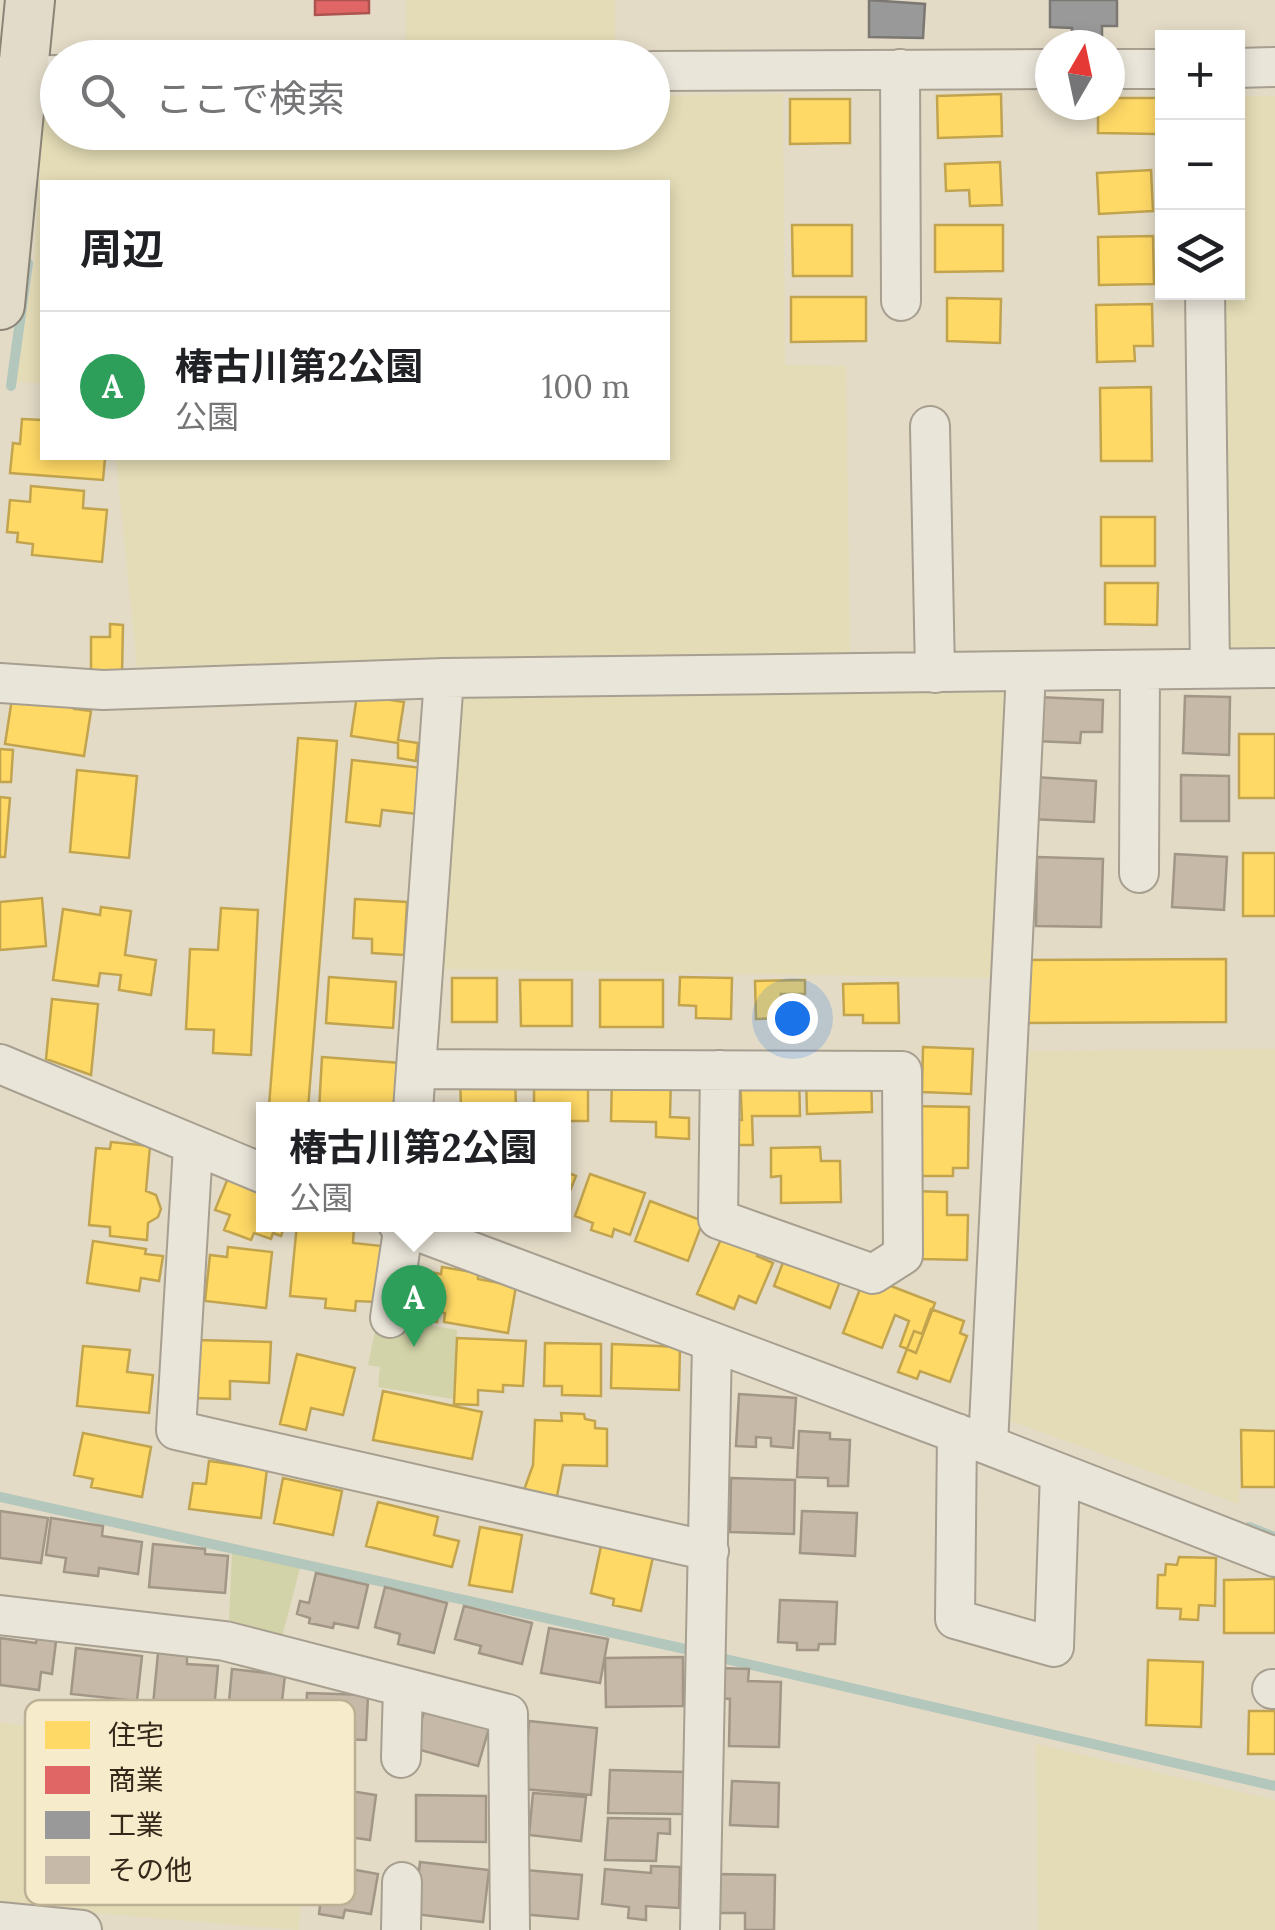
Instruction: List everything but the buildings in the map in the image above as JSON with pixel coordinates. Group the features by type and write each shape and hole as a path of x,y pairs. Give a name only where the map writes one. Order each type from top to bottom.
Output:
{"main road":[{"path":"0,305 27,76 30,0"}],"street":[{"path":"1245,68 1275,67"},
{"path":"1125,68 1155,68"},
{"path":"900,69 901,301"},
{"path":"670,71 1035,69"},
{"path":"1205,300 1210,668"},
{"path":"930,426 935,673"},
{"path":"0,683 104,690 444,678 1275,668"},
{"path":"1138,873 1140,670"},
{"path":"1026,672 973,1439 955,1619 1054,1647 1060,1473"},
{"path":"414,1102 444,678"},
{"path":"0,1064 256,1171"},
{"path":"416,1070 591,1070 902,1071 903,1255 873,1274 718,1220 720,1070"},
{"path":"193,1147 176,1430 709,1551"},
{"path":"390,1318 401,1232"},
{"path":"420,1232 1275,1557"},
{"path":"700,1930 712,1344"},
{"path":"0,1615 225,1641 508,1714 510,1930"},
{"path":"401,1758 403,1687"},
{"path":"402,1882 402,1930"},
{"path":"0,1922 82,1930"}],"shaded area":[{"path":"406,0 615,0 615,40 406,40"},
{"path":"783,94 785,365 846,366 850,658 137,666 116,460 670,460 670,180 40,180 40,383 16,382 34,263 41,150 670,150 670,96"},
{"path":"1245,96 1275,96 1275,654 1224,655 1221,300 1245,300"},
{"path":"1011,692 998,978 444,969 459,697"},
{"path":"1275,1049 1275,1429 1239,1429 1239,1504 1011,1421 1029,1051"},
{"path":"0,1723 25,1726 25,1905 300,1905 299,1930 0,1905"},
{"path":"1036,1744 1275,1800 1275,1930 1038,1930"}],"green space":[{"path":"378,1316 457,1330 453,1399 378,1387 380,1367 368,1365"},
{"path":"232,1552 300,1568 282,1637 229,1623"}],"waterway":[{"path":"11,386 28,263"},
{"path":"0,1497 694,1651"},
{"path":"1249,1527 1275,1537"},
{"path":"721,1658 1275,1786"}],"place":[{"name":"椿古川第2公園","path":"414,1347"}]}
